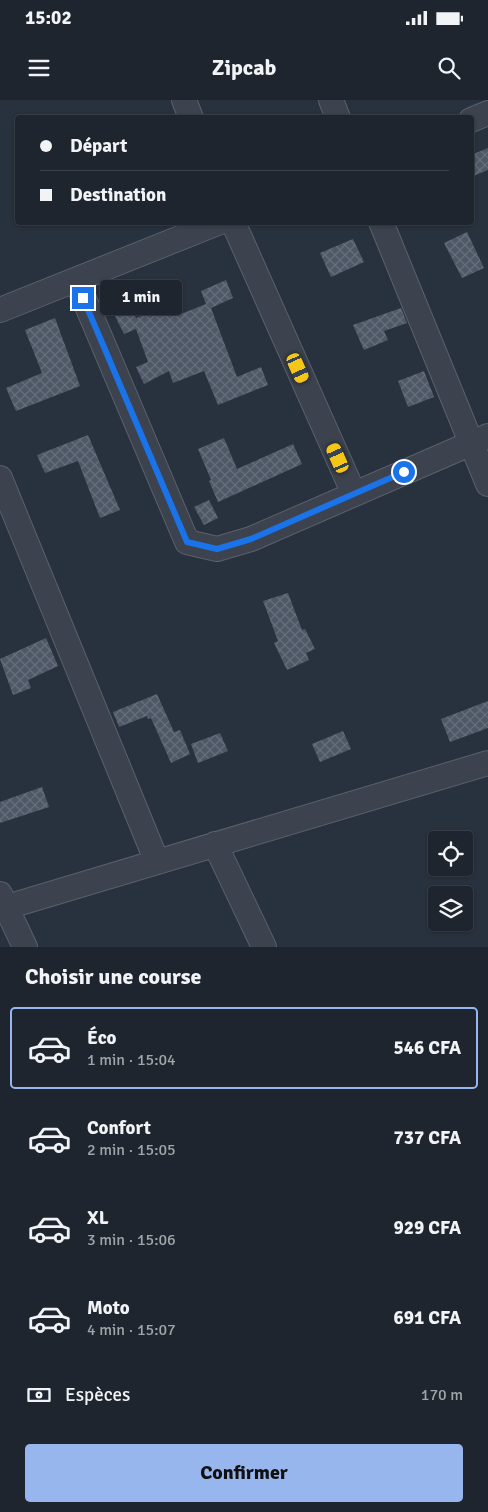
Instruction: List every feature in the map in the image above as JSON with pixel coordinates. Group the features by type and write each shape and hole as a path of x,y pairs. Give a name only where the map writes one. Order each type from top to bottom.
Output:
{"street":[{"path":"184,100 190,115"},
{"path":"331,100 337,115"},
{"path":"474,119 488,113"},
{"path":"0,310 213,225"},
{"path":"234,225 354,494"},
{"path":"382,225 480,440 488,484"},
{"path":"76,280 187,542 217,549 251,539 480,440"},
{"path":"0,478 157,862"},
{"path":"25,947 2,903 157,862 488,762"},
{"path":"215,844 264,947"}],"building":[{"path":"488,148 488,170 474,176 474,154"},
{"path":"467,232 484,268 462,278 444,243"},
{"path":"353,239 364,262 331,277 320,253"},
{"path":"226,280 233,298 211,308 237,377 261,367 268,385 218,405 204,371 173,383 169,371 144,384 136,367 148,362 136,329 124,334 111,308 129,301 136,318 171,304 176,316 206,304 201,291"},
{"path":"401,308 407,323 384,331 388,340 364,350 353,325"},
{"path":"55,318 80,386 16,411 6,388 42,373 25,330"},
{"path":"424,371 434,397 408,407 398,381"},
{"path":"88,435 120,510 100,518 78,461 45,473 37,455"},
{"path":"224,438 237,469 293,444 302,464 218,502 198,449"},
{"path":"209,500 218,518 204,525 194,507"},
{"path":"288,593 302,630 305,629 315,649 306,653 309,660 287,670 274,643 278,641 263,601"},
{"path":"46,638 58,666 28,680 31,688 13,695 0,659"},
{"path":"157,694 174,732 180,730 190,754 171,763 151,718 148,719 147,716 119,727 113,712"},
{"path":"488,701 488,728 450,742 441,719"},
{"path":"343,731 351,749 320,762 312,744"},
{"path":"220,733 228,751 198,763 191,744"},
{"path":"42,787 49,807 0,823 0,802"}],"route":[{"path":"83,298 187,542 217,549 251,539 404,472"}]}
